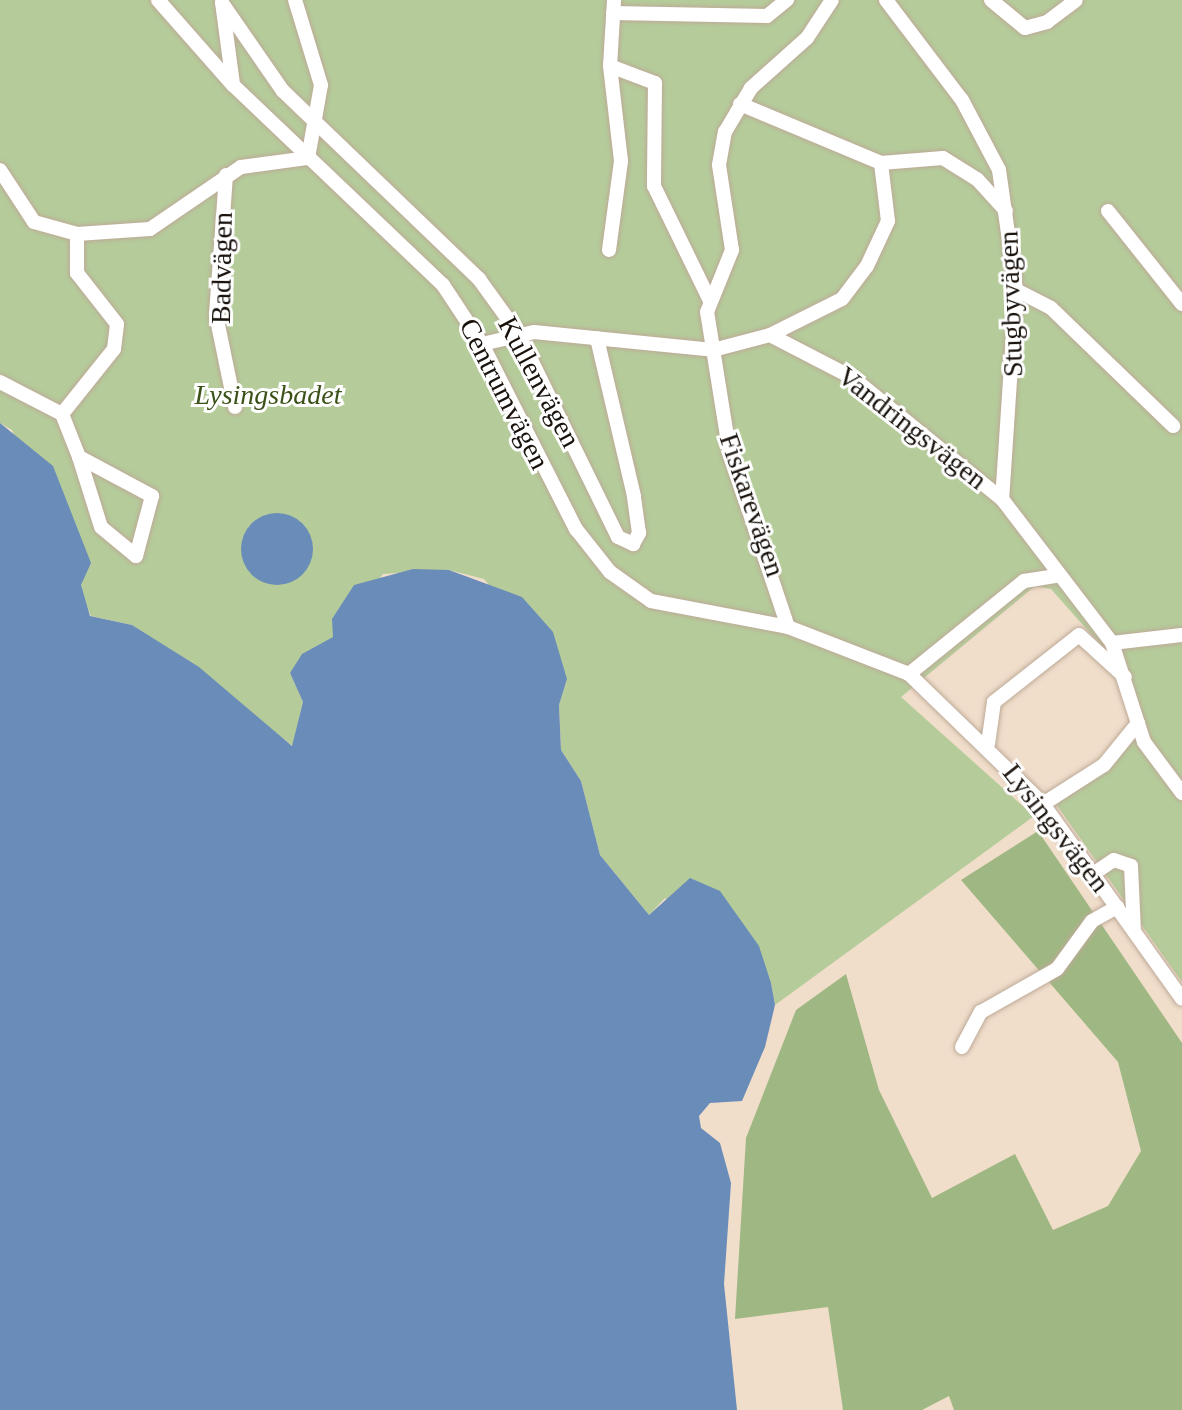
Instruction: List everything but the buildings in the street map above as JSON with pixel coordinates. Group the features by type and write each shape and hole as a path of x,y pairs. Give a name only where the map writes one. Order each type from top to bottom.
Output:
{"street":[{"name":"Centrumvägen","path":"158,0 233,85 426,267 482,344 541,467 610,572 669,607 788,627 909,674"},
{"path":"0,170 34,222 77,234 150,229 226,175 308,158 306,142 317,122 320,76 295,0"},
{"path":"609,250 621,161 610,66 613,6 767,16 787,0"},
{"name":"Fiskarevägen","path":"788,627 730,455 713,350 710,301 732,250 719,153 740,104 807,38 832,0"},
{"name":"Stugbyvägen","path":"886,0 977,126 999,170 1016,290 1002,499"},
{"path":"991,0 1025,28 1047,22 1076,0"},
{"path":"222,1 233,85"},
{"name":"Kullenvägen","path":"222,1 270,75 447,241 518,333 618,537 633,544 639,533 634,496 597,338"},
{"path":"610,66 655,83 654,186 710,301"},
{"path":"740,104 881,163 943,158 977,179 1007,213"},
{"path":"482,344 518,333 713,350 770,335 842,299 867,266 888,221 881,163"},
{"name":"Badvägen","path":"226,175 216,315 235,407"},
{"path":"1108,211 1182,304"},
{"path":"62,414 114,349 118,331 77,273 77,234"},
{"path":"1016,290 1051,308 1173,426"},
{"name":"Vandringsvägen","path":"770,335 853,378 1002,499 1112,643 1153,758 1182,793"},
{"path":"0,382 62,414 101,527 136,556 152,496 79,457"},
{"path":"909,674 1024,581 1060,575"},
{"path":"988,744 994,702 1079,635 1125,677"},
{"path":"1112,643 1182,635"},
{"name":"Lysingsvägen","path":"909,674 988,744 1043,804 1182,999"},
{"path":"1043,804 1104,765 1138,723"},
{"path":"1093,874 1114,860 1131,866 1134,931"},
{"path":"962,1047 981,1012 1057,969 1092,921 1117,907"}],"green space":[{"name":"Lysingsbadet","path":"0,0 1182,0 1182,982 1056,804 1109,768 1135,737 1113,659 1051,589 1035,586 901,697 1034,816 775,1005 771,983 665,898 649,915 600,855 581,781 561,750 559,705 567,679 484,579 449,570 383,574 333,638 290,673 303,702 293,746 132,625 91,616 12,430 0,423"},
{"path":"1038,831 1182,1043 1182,1410 954,1410 949,1396 922,1410 843,1410 828,1307 735,1319 746,1138 796,1010 846,974 879,1090 932,1198 1015,1154 1053,1230 1108,1206 1141,1151 1118,1062 961,880"}],"water":[{"path":"0,423 53,466 91,563 81,585 90,616 132,625 199,667 292,746 303,702 290,673 302,654 333,637 332,619 354,585 413,569 449,570 522,597 553,632 567,679 559,705 561,750 581,781 600,855 649,915 690,878 720,891 759,946 771,983 775,1005 765,1047 742,1101 710,1103 699,1116 701,1128 720,1143 731,1183 724,1284 737,1410 0,1410"},
{"path":"277,513 297,519 307,529 313,549 307,569 297,579 277,585 257,579 247,569 241,549 247,529 257,519"}]}
